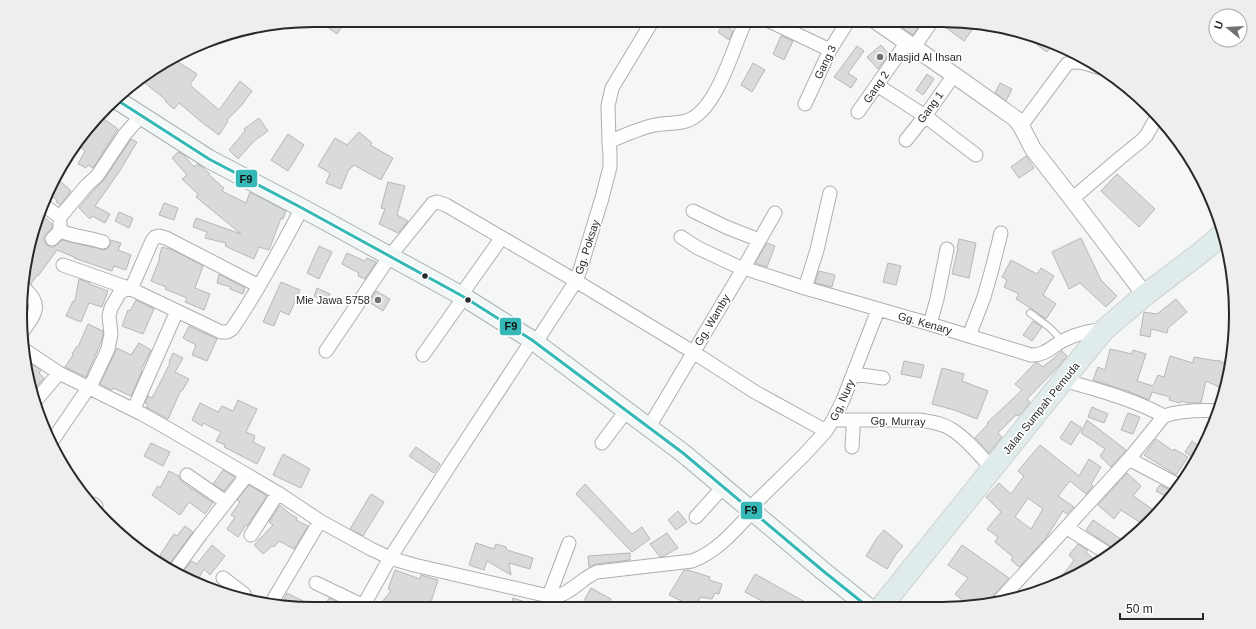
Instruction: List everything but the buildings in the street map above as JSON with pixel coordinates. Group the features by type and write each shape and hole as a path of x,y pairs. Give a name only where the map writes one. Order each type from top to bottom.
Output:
{"highway":[{"name":"Jalan Sumpah Pemuda","path":"885,602 1081,358 1082,337 1145,295 1219,240"}],"main road":[{"path":"120,102 209,159 462,296 534,341 682,453 862,602"}],"street":[{"name":"Gg. Poksay","path":"366,602 390,558 448,468 576,280 584,260 610,167 608,106 612,88 649,27"},
{"path":"609,142 654,125 687,121 699,113 708,104 717,90 743,27"},
{"path":"782,27 830,50"},
{"name":"Gang 3","path":"805,104 830,50 844,27"},
{"path":"886,27 1016,119 1033,149 1145,295"},
{"name":"Gang 2","path":"858,112 877,85 926,27"},
{"path":"1021,126 1067,64 1078,62"},
{"name":"Gang 1","path":"906,140 954,75"},
{"path":"877,85 925,116 976,155"},
{"path":"103,242 86,237 56,235 60,217 87,185 97,176 125,134 141,116"},
{"path":"1072,199 1146,136 1154,121"},
{"path":"805,288 817,250 830,193"},
{"path":"326,351 390,256 433,203 437,202 446,204 576,280 755,392 830,425"},
{"path":"47,208 60,217"},
{"path":"63,266 131,289 221,332 227,332 232,329 259,286 302,208"},
{"path":"693,211 726,228 759,240"},
{"name":"Gg. Wamby","path":"648,428 775,213"},
{"path":"969,336 984,296 1001,233"},
{"path":"131,289 152,241 155,237 159,236 259,286"},
{"name":"Gg. Kenary","path":"681,237 698,248 743,269 1031,355 1039,355 1082,337"},
{"path":"423,355 498,243"},
{"path":"930,324 938,299 948,249"},
{"path":"55,437 91,385 108,349 111,334 111,308 118,294 124,290 131,289"},
{"path":"28,324 34,315 35,303 29,293"},
{"name":"Gg, Nury","path":"555,600 585,578 597,572 692,561 698,559 722,542 804,455 830,425 854,374 878,310"},
{"path":"136,404 177,311"},
{"path":"29,353 59,373 91,385 278,493 320,521 370,549 390,558 555,600 569,543"},
{"path":"39,397 59,373"},
{"path":"854,374 884,378"},
{"path":"1063,380 1132,400 1147,406 1164,416"},
{"path":"1005,594 1129,459 1164,416 1172,413 1213,410"},
{"path":"602,443 626,411"},
{"name":"Gg. Murray","path":"830,425 853,421 920,420 932,422 945,426 962,438 992,469"},
{"path":"852,447 853,421"},
{"path":"1129,459 1175,483"},
{"path":"178,567 247,475"},
{"path":"187,476 226,502"},
{"path":"696,516 723,487"},
{"path":"251,535 278,493"},
{"path":"274,599 320,521"},
{"path":"1067,528 1102,553"},
{"path":"223,578 242,592"},
{"path":"316,583 353,602"}],"lane":[{"path":"1030,313 1048,326 1058,336 1082,337"}],"transit line":[{"name":"F9","path":"120,102 209,159 464,297 532,340 683,453 862,602"}],"place":[{"name":"Masjid Al Ihsan","path":"880,57"},
{"name":"Mie Jawa 5758","path":"378,300"}]}
